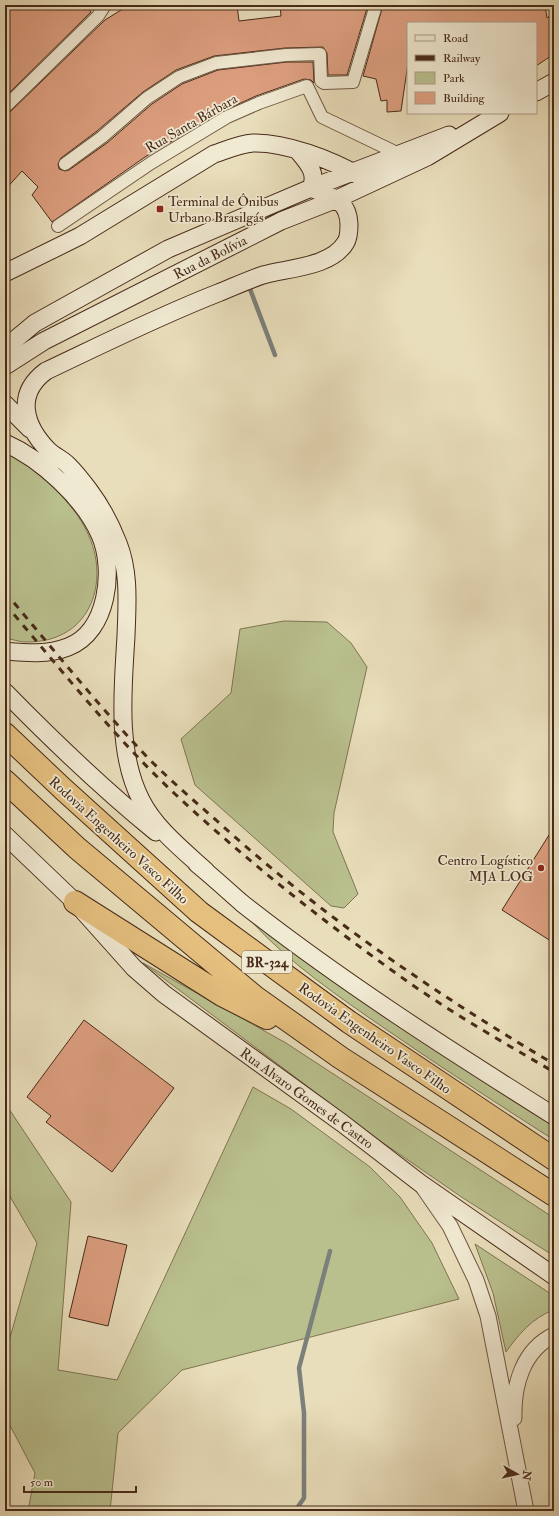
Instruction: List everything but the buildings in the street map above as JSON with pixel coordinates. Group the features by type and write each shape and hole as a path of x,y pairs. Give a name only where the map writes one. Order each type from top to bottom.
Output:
{"highway":[{"name":"Rodovia Engenheiro Vasco Filho","path":"5,734 63,789 199,912 349,1022 554,1159"},
{"name":"BR-324","path":"5,781 77,848 255,997 340,1058 554,1196"},
{"path":"75,902 222,995 340,1058"}],"main road":[{"path":"537,91 554,82"},
{"name":"Rua da Bolívia","path":"5,366 44,341 281,221 337,200 427,157 498,114"},
{"name":"Rua da Bolívia","path":"5,348 35,323 168,249 311,188 483,123"},
{"path":"5,273 80,236 214,154 253,143 274,145 325,159 352,172 370,183"},
{"path":"206,871 156,821 141,800 131,771 126,747 123,710 128,604 127,575 119,544 107,517 89,490 67,464 49,451 40,439 26,414 28,392 37,377 46,371 167,312 263,276 317,263 329,258 346,242 349,230 347,211 345,206 337,200 311,188 314,177 312,170 298,151"},
{"path":"5,404 40,439"},
{"path":"5,443 18,449 40,465 69,490 89,516 100,535 107,560 105,600 95,623 83,638 69,647 51,652 32,654 5,651"},
{"path":"5,692 35,724 135,814 243,903 303,949 498,1081 554,1116"},
{"path":"5,835 75,902"},
{"name":"Rua Alvaro Gomes de Castro","path":"75,902 134,968 164,994 342,1123 420,1183 554,1276"}],"street":[{"path":"5,107 98,16 105,5"},
{"path":"65,164 158,90 179,77 216,63 255,58 320,54 321,81 324,83 353,82 364,50 376,5"},
{"name":"Rua Santa Bárbara","path":"58,226 151,163 227,117 258,103 307,86 322,117 399,154"},
{"path":"420,1183 450,1226 465,1254 476,1280 488,1316 526,1511"},
{"path":"514,1451 514,1407 516,1384 528,1358 537,1346 554,1334"}],"green space":[{"path":"5,451 27,465 60,494 84,526 93,546 97,566 96,585 91,604 81,619 67,631 49,639 21,642 5,638"},
{"path":"284,621 327,622 351,643 367,667 334,813 333,832 358,894 344,908 331,906 195,785 181,739 231,693 240,629"},
{"path":"250,920 476,1077 554,1126 554,1140 428,1058 315,979 281,951"},
{"path":"143,963 286,1043 554,1218 554,1256 460,1196 379,1140"},
{"path":"253,1087 291,1109 370,1167 400,1197 432,1243 459,1299 182,1370 118,1433 110,1511 28,1511 35,1473 5,1416 5,1355 37,1243 5,1188 5,1103 71,1202 58,1370 117,1380"},
{"path":"475,1244 554,1296 554,1310 539,1317 527,1327 506,1352 493,1293"}],"waterway":[{"path":"250,289 275,355"},
{"path":"295,1511 304,1498 304,1413 299,1368 330,1251"}],"railway":[{"path":"5,592 93,697 148,758 255,855 295,888 379,951 465,1009 554,1064"},
{"path":"5,604 87,701 130,749 175,794 232,845 320,917 428,996 554,1072"}],"place":[{"name":"Terminal de Ônibus Urbano Brasilgás","path":"160,209"},
{"name":"Centro Logístico MJA LOG","path":"541,868"}]}
